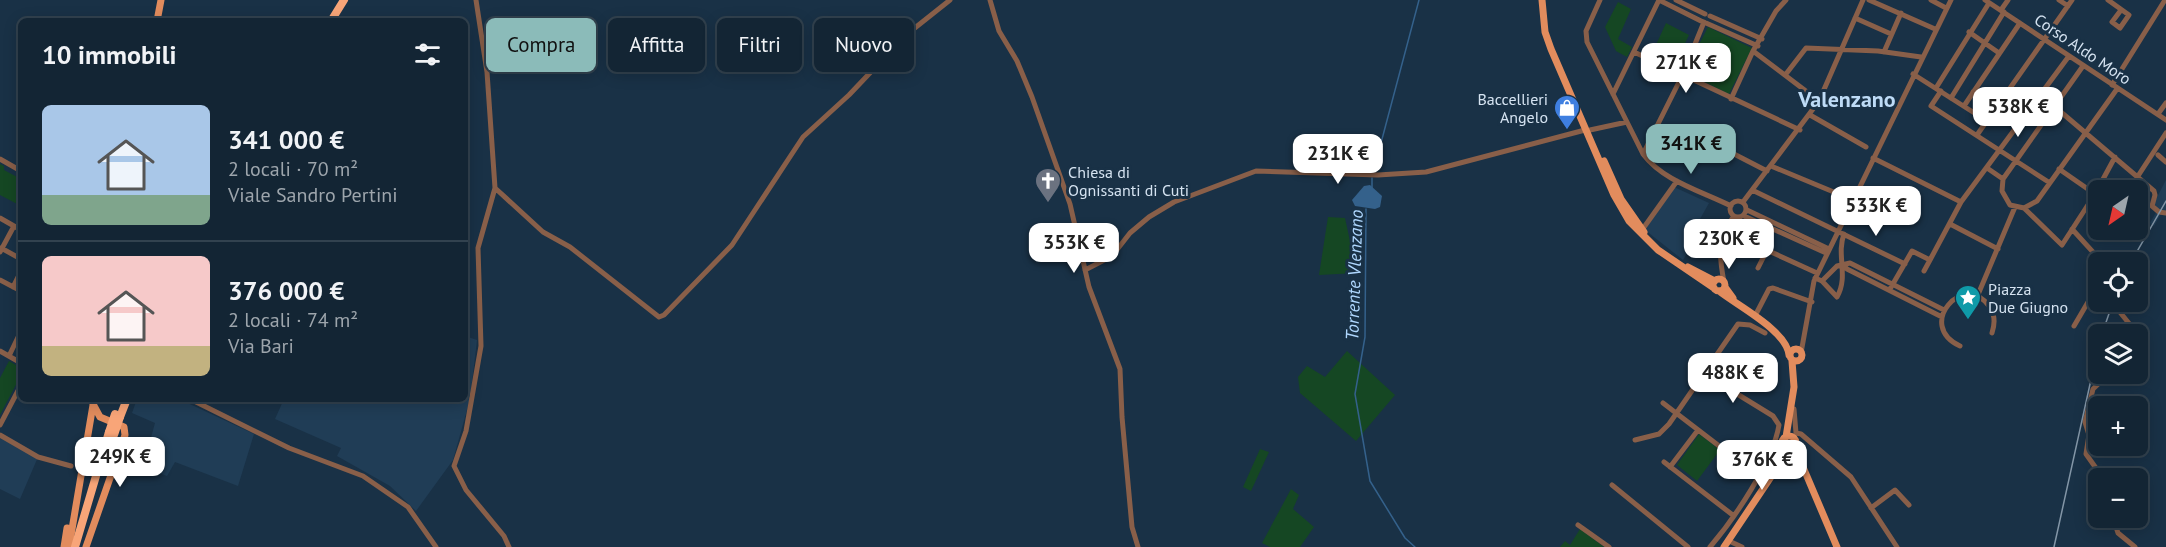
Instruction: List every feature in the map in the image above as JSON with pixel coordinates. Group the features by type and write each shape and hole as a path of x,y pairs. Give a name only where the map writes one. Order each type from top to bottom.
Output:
{"highway":[{"path":"333,18 344,0"},
{"path":"339,18 350,0"},
{"path":"118,415 120,402"},
{"path":"75,547 111,433 125,402"},
{"path":"80,547 111,433"}],"main road":[{"path":"158,18 161,0"},
{"path":"1542,0 1545,32 1567,86 1621,199 1642,230 1685,264 1719,285 1784,341 1796,355 1791,441 1727,544"},
{"path":"1588,130 1617,202 1635,228 1658,250 1719,285"},
{"path":"1796,355 1791,441 1837,547"},
{"path":"86,547 125,435 124,428 105,420 93,402"},
{"path":"69,547 93,402"},
{"path":"89,427 105,420"},
{"path":"64,547 72,499 81,470"}],"street":[{"path":"476,0 487,72 495,188 478,249 481,346 466,431 454,466 466,490 504,536 509,547"},
{"path":"495,188 543,232 570,247 641,305 659,317 664,315 732,245 802,137 828,111 849,95 906,35 950,0"},
{"path":"990,0 999,31 1017,61 1036,108 1070,204 1079,249 1098,315 1120,369 1132,527 1138,547"},
{"path":"1600,0 1586,31 1587,42 1643,154 1654,167 1677,181 1731,206 1734,216"},
{"path":"1613,94 1659,0 1670,2 1704,22 1758,46"},
{"path":"1676,0 1762,39"},
{"path":"1731,99 1753,51 1758,46 1776,11 1786,0"},
{"path":"1745,213 1743,202 1800,130 1819,101 1863,0"},
{"path":"1869,0 1935,29"},
{"path":"1931,0 1946,8"},
{"path":"1725,231 1816,276 1837,297 1843,286 1841,233 1852,200 1951,0"},
{"path":"1951,98 1985,44 2008,0"},
{"path":"2059,0 2068,6"},
{"path":"1977,135 2072,0"},
{"path":"2108,0 2121,10"},
{"path":"2112,85 2164,0"},
{"path":"1991,2 1969,32 1931,106 2050,183"},
{"name":"Corso Aldo Moro","path":"1991,2 2044,40 2166,120"},
{"path":"1884,52 1901,13"},
{"path":"1704,22 1710,21 1708,15"},
{"path":"1855,18 1891,34"},
{"path":"1643,154 1683,76 1704,22"},
{"path":"1964,106 2020,23"},
{"path":"1969,32 1999,53"},
{"path":"1747,41 1750,34"},
{"path":"1786,74 1806,48 1884,52 1921,57"},
{"path":"1753,51 1819,101"},
{"path":"1634,52 1800,130"},
{"path":"1924,271 1961,202 2068,56"},
{"path":"2083,66 2003,179 2004,198 2015,207 2024,208 2034,204 2117,89"},
{"path":"1913,74 1987,121"},
{"path":"1973,92 1997,108"},
{"path":"2158,114 2166,103"},
{"path":"2055,107 2155,192 2152,207 2162,214 2166,213"},
{"path":"1810,115 1866,147"},
{"path":"1085,270 1112,256 1130,233 1149,217 1174,202 1256,171 1378,175 1426,172 1627,122"},
{"path":"2138,176 2166,133"},
{"path":"1701,137 1769,168 1852,200"},
{"path":"2158,155 2166,162"},
{"path":"2103,180 2115,157"},
{"path":"1873,158 1961,202"},
{"path":"0,159 18,169"},
{"path":"1987,168 2003,179"},
{"path":"2060,170 2088,189"},
{"path":"1642,230 1677,181"},
{"path":"1752,190 1905,264"},
{"path":"1731,206 1736,201 1743,202"},
{"path":"2024,208 2062,244 2088,206"},
{"path":"1977,297 2015,207"},
{"path":"1719,285 1718,255 1725,231 1734,216 1745,213 1828,251"},
{"path":"0,218 18,228"},
{"path":"1950,224 1998,249"},
{"path":"14,226 1,249 18,258"},
{"path":"2072,229 2093,252"},
{"path":"1796,355 1806,339 1816,276 1828,251 1841,233"},
{"path":"1079,249 1104,259"},
{"path":"1758,268 1767,250"},
{"path":"1891,287 1912,251 1930,260"},
{"path":"1822,281 1828,272 1850,263 1943,313"},
{"path":"13,287 18,278"},
{"path":"0,280 18,290"},
{"path":"1750,325 1769,289 1773,288 1812,302"},
{"path":"1960,346 1945,333 1943,313 1957,298 1977,297 1987,303 1992,311 1994,323 1992,333"},
{"path":"2074,326 2088,302"},
{"path":"2120,312 2129,324"},
{"path":"1635,440 1660,433 1676,414 1738,324 1750,325 1765,333"},
{"path":"9,356 18,337"},
{"path":"0,351 18,361"},
{"path":"1703,373 1773,416 1778,423 1778,430 1758,475 1734,516 1710,547"},
{"path":"2096,384 2094,386 2085,422 2089,435 2086,454 2096,468"},
{"path":"0,425 18,391"},
{"path":"196,402 289,448 363,476 408,507 436,547"},
{"path":"1663,403 1758,475"},
{"path":"1670,467 1698,430"},
{"path":"0,435 38,457 70,466"},
{"path":"1791,441 1845,470 1897,547"},
{"path":"1664,462 1734,516"},
{"path":"1612,484 1688,547"},
{"path":"1871,508 1895,490 1909,505"},
{"path":"1748,493 1757,498"},
{"path":"1578,525 1609,547"},
{"path":"2117,528 2135,547"},
{"path":"1727,544 1738,546"}],"shaded area":[{"path":"2166,180 2166,211 2162,212 2154,226 2150,223 2158,209 2154,203"},
{"path":"1370,185 1382,196 1380,207 1375,209 1355,206 1352,200 1364,186"},
{"path":"1674,187 1709,203 1691,235 1696,239 1683,260 1645,230"},
{"path":"468,337 477,340 470,399 453,460 416,511 390,486 337,456 341,448 275,419 283,402 468,402"},
{"path":"136,402 185,402 254,434 238,486 175,462 167,476 143,467 155,423 132,413"},
{"path":"0,437 38,457 20,499 0,489"}],"green space":[{"path":"1618,2 1631,9 1618,39 1632,47 1627,57 1616,51 1605,27"},
{"path":"1666,23 1689,35 1678,58 1655,47"},
{"path":"1708,27 1752,48 1729,94 1685,72"},
{"path":"0,164 4,166 4,170 18,177 18,204 0,195"},
{"path":"1328,217 1345,218 1357,273 1319,275"},
{"path":"1347,351 1395,395 1356,441 1300,393 1298,377 1307,366 1325,377"},
{"path":"9,361 18,366 18,381 0,415 0,378"},
{"path":"1699,434 1720,450 1697,481 1677,465"},
{"path":"1260,449 1269,452 1251,491 1243,487"},
{"path":"1291,489 1299,495 1293,509 1314,527 1300,547 1270,547 1262,543"},
{"path":"1580,529 1604,547 1560,547 1565,541 1570,545"}],"waterway":[{"name":"Torrente Vlenzano","path":"1373,173 1419,0"},
{"name":"Torrente Vlenzano","path":"1372,178 1372,188"},
{"name":"Torrente Vlenzano","path":"1366,209 1365,337 1355,394 1370,481 1405,538 1415,547"}],"railway":[{"path":"2137,252 2166,201"},
{"path":"2105,324 2110,312"},
{"path":"2054,547 2090,384"}],"place":[{"name":"Baccellieri Angelo","path":"1567,131"},
{"name":"Chiesa di Ognissanti di Cuti","path":"1048,204"},
{"name":"Piazza Due Giugno","path":"1968,321"}],"district":[{"name":"Valenzano","path":"1847,99"}]}
